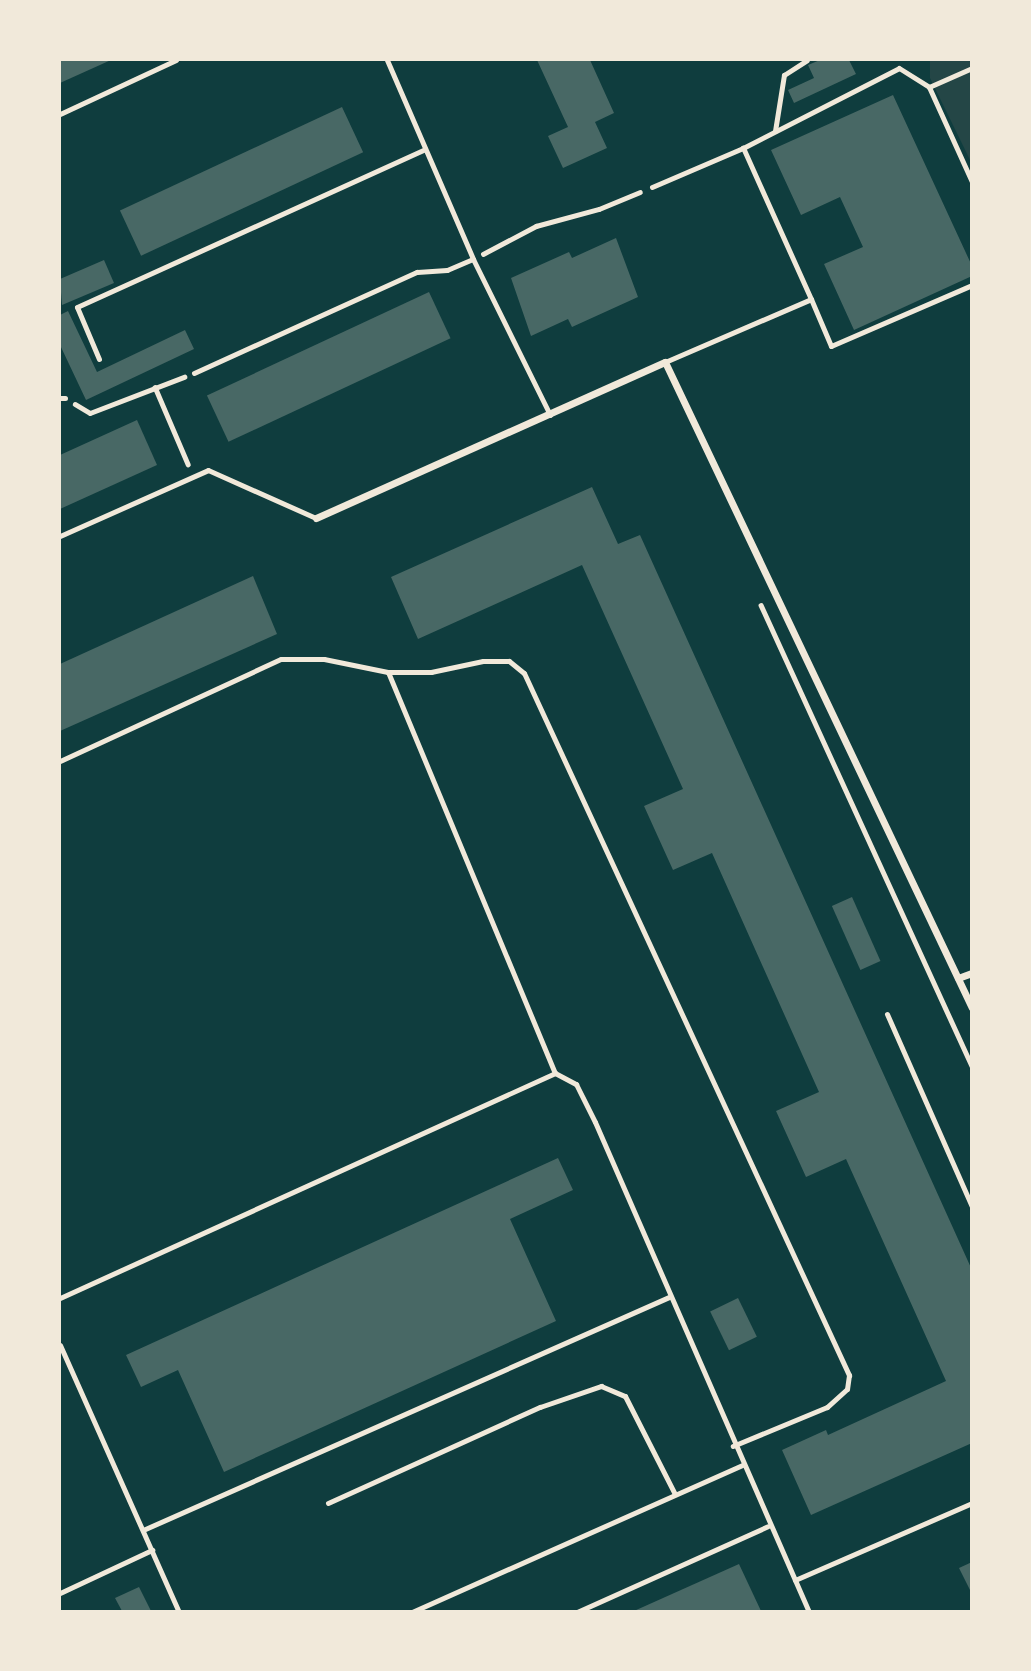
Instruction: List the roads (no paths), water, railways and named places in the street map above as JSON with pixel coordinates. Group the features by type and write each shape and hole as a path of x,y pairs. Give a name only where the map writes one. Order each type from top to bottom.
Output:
{"street":[{"path":"316,518 665,362 971,1008"},
{"path":"958,978 971,973"}],"lane":[{"path":"60,114 176,60"},
{"path":"387,60 473,259 550,415"},
{"path":"775,132 785,75 807,60"},
{"path":"652,187 743,148 899,68 929,87 971,181"},
{"path":"929,87 971,68"},
{"path":"743,148 831,346 971,285"},
{"path":"99,359 77,307 425,149"},
{"path":"194,373 417,272 447,270 473,259"},
{"path":"665,362 811,299"},
{"path":"60,536 208,470 316,518"},
{"path":"60,761 281,659 324,659 388,672 431,672 483,661 509,661 524,673 849,1375 847,1389 827,1407 733,1446"},
{"path":"388,672 555,1073 576,1084 768,1526 809,1612"},
{"path":"887,1014 971,1207"},
{"path":"60,1298 555,1073"},
{"path":"143,1530 669,1297"},
{"path":"60,1345 179,1612"},
{"path":"328,1503 540,1407 601,1385 625,1396 674,1494"},
{"path":"412,1612 742,1465"},
{"path":"795,1580 971,1503"},
{"path":"577,1612 768,1526"},
{"path":"60,1594 152,1550"}]}
